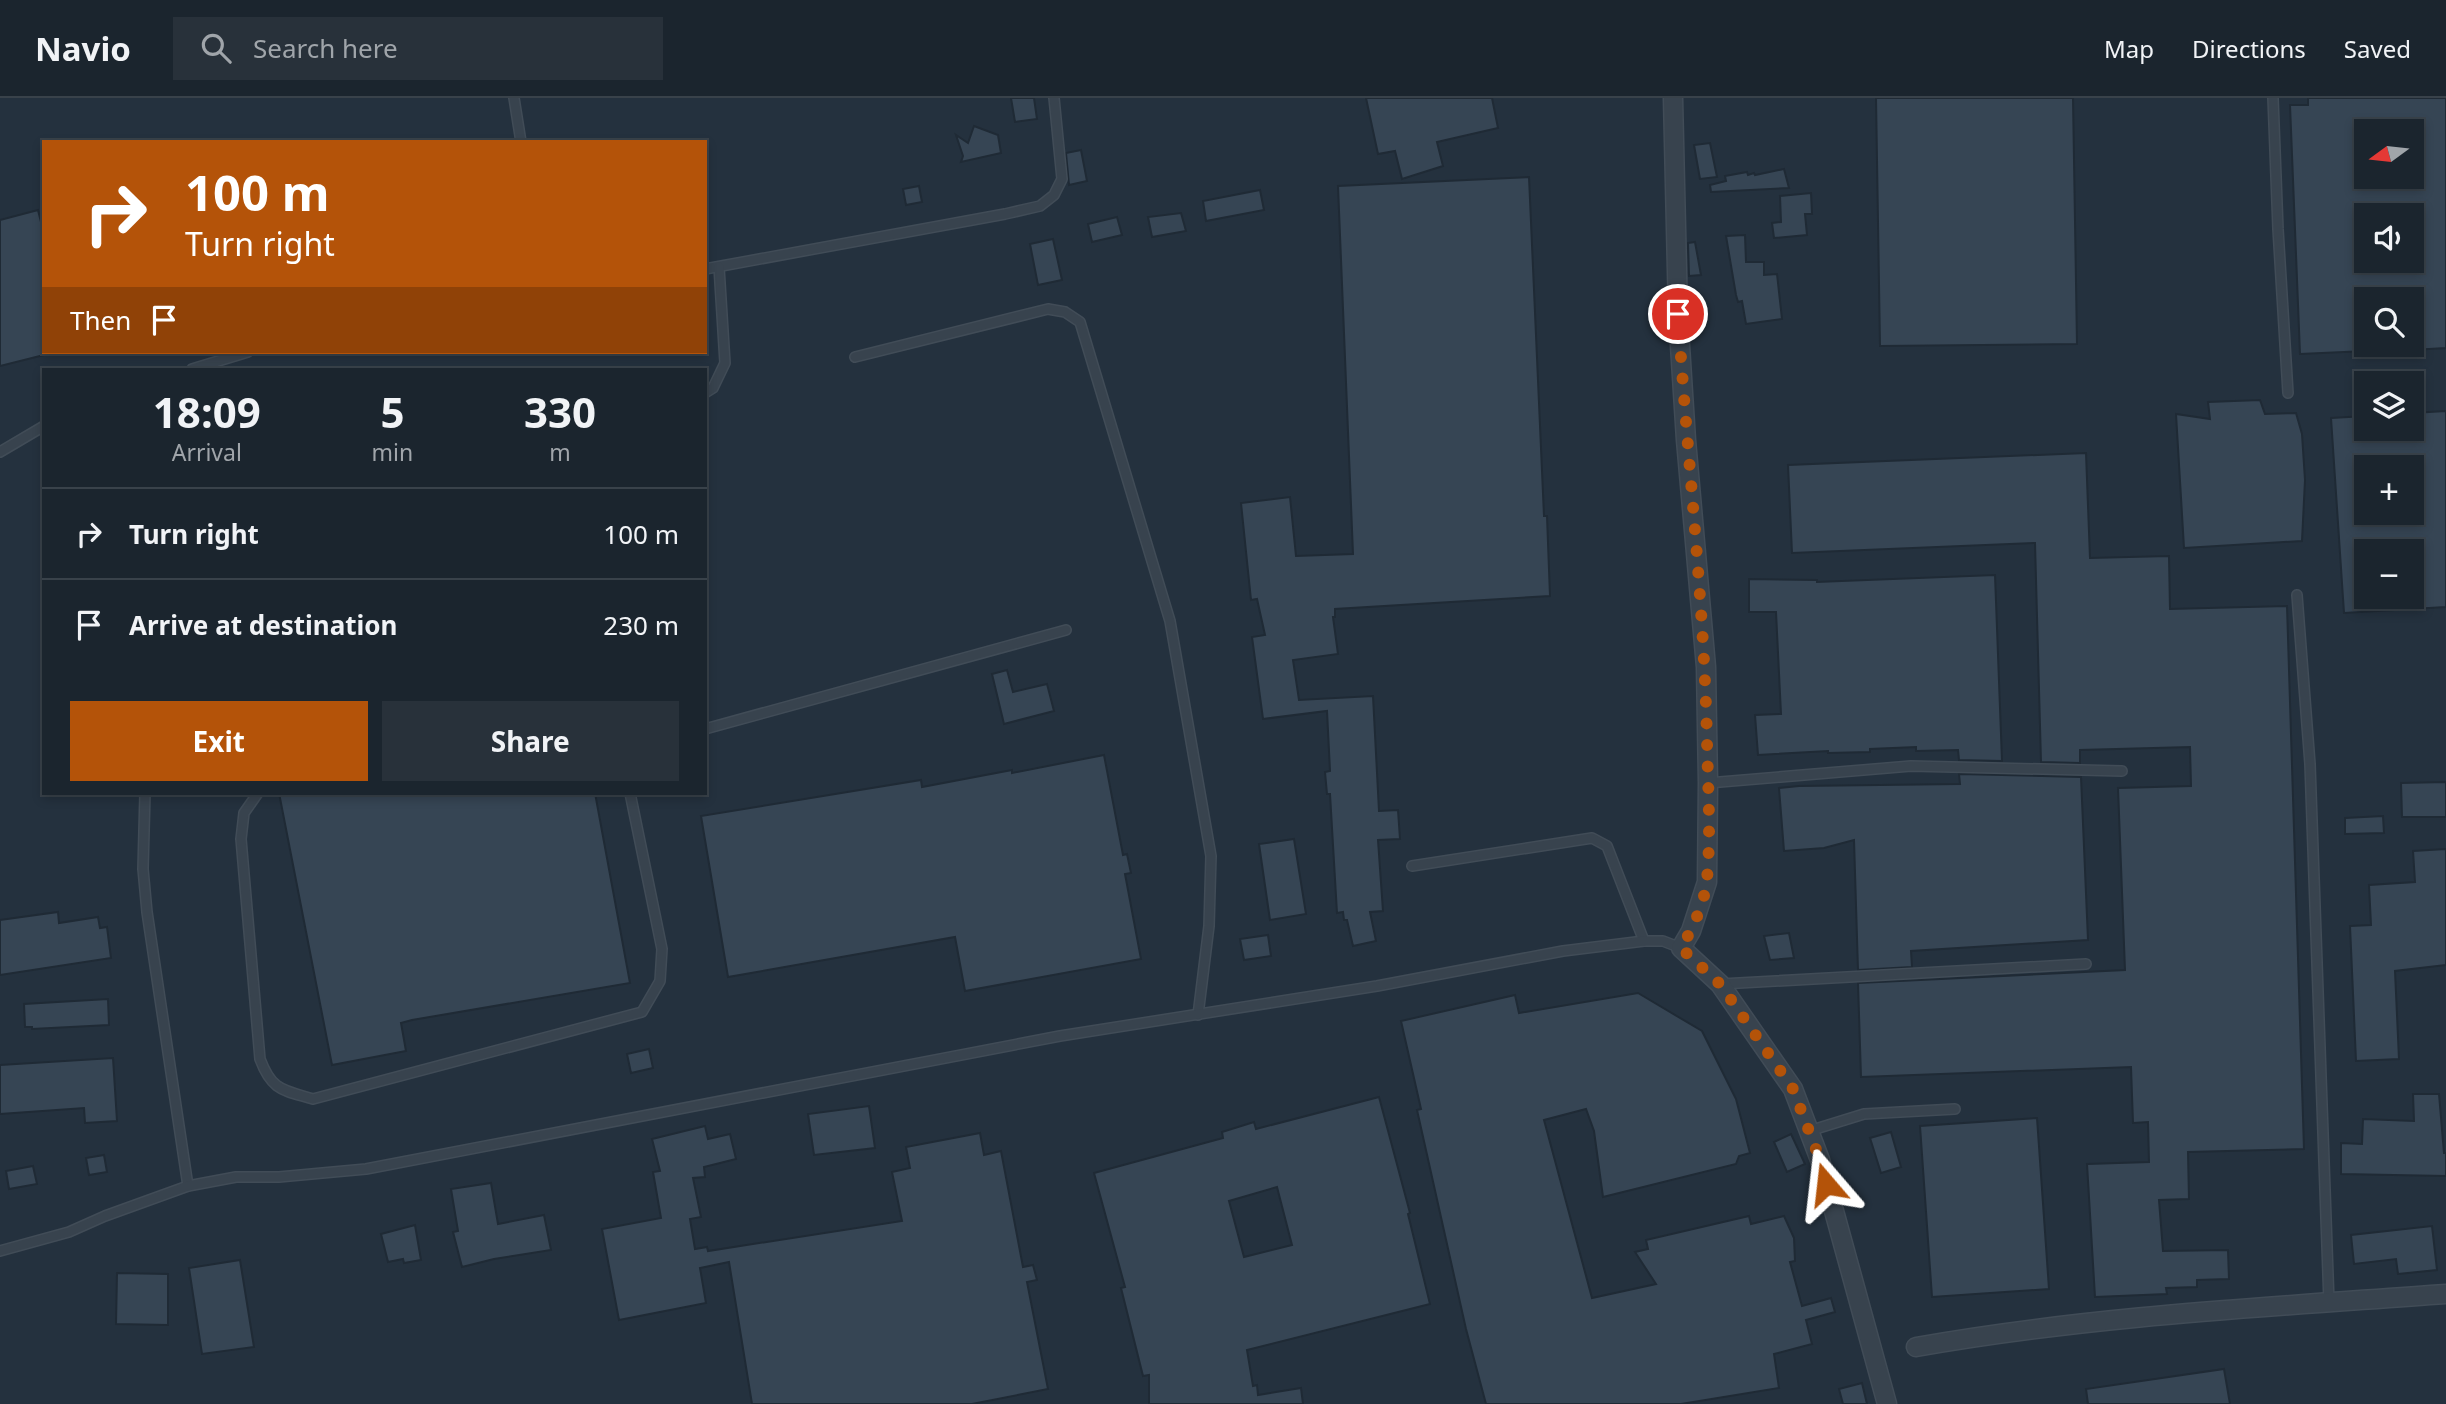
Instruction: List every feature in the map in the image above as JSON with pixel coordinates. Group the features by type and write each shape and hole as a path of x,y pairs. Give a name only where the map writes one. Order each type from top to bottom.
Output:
{"street":[{"path":"1673,98 1678,314 1706,667 1708,783 1707,881 1691,931 1681,948 1720,984 1793,1089 1820,1160 1887,1404"},
{"path":"1916,1347 2045,1328 2446,1294"}],"lane":[{"path":"514,98 521,140"},
{"path":"707,269 1040,206 1054,195 1062,179 1054,98"},
{"path":"2273,98 2288,393"},
{"path":"707,392 713,388 725,363 719,267"},
{"path":"855,357 1048,309 1065,312 1080,322 1170,621 1211,856 1209,926 1198,1015"},
{"path":"195,368 241,354"},
{"path":"0,452 42,427"},
{"path":"2297,595 2309,764 2329,1303"},
{"path":"707,728 1066,630"},
{"path":"1708,783 1911,766 2122,771"},
{"path":"145,795 143,869 146,912 188,1185"},
{"path":"257,795 244,813 241,839 260,1059 267,1077 280,1089 313,1099 642,1012 660,981 662,949 630,795"},
{"path":"1412,866 1592,838 1607,846 1643,941"},
{"path":"0,1251 69,1232 188,1185 236,1177 279,1177 366,1169 1060,1036 1377,986 1563,951 1643,941 1663,941 1681,948"},
{"path":"1720,984 2086,964"},
{"path":"1809,1131 1864,1114 1955,1109"}],"building":[{"path":"1011,98 1034,98 1037,119 1015,122"},
{"path":"1366,98 1492,98 1498,128 1437,142 1443,166 1402,179 1395,151 1378,154"},
{"path":"1876,98 2073,98 2077,344 1880,346"},
{"path":"2308,98 2446,98 2446,348 2424,349 2424,287 2354,287 2354,352 2300,354 2290,105 2308,105"},
{"path":"974,126 998,135 1001,153 961,162 963,156 956,135 968,143"},
{"path":"1710,143 1717,177 1700,179 1694,145"},
{"path":"1081,150 1087,181 1069,185 1066,153"},
{"path":"1784,169 1789,188 1711,192 1710,185 1726,181 1725,176 1747,172 1748,175 1755,175"},
{"path":"1529,177 1550,596 1335,609 1333,617 1338,654 1293,660 1299,700 1373,696 1379,811 1398,810 1400,839 1378,840 1383,911 1370,912 1376,941 1353,946 1347,920 1344,920 1343,912 1337,913 1330,794 1327,794 1325,772 1330,771 1327,711 1263,719 1252,637 1265,635 1257,599 1251,600 1241,503 1290,497 1296,556 1353,554 1338,186"},
{"path":"919,186 922,202 906,205 903,189"},
{"path":"1260,190 1264,210 1206,221 1203,201"},
{"path":"1811,193 1812,214 1805,214 1807,235 1774,238 1772,223 1781,222 1780,196"},
{"path":"38,210 42,226 44,355 0,366 0,220"},
{"path":"1181,213 1186,231 1152,237 1148,217"},
{"path":"1117,217 1122,235 1092,242 1088,224"},
{"path":"1745,235 1746,262 1764,262 1764,275 1777,274 1782,319 1746,324 1742,301 1738,302 1736,295 1726,236"},
{"path":"1053,239 1062,280 1038,285 1030,244"},
{"path":"1695,242 1701,275 1689,276 1688,243"},
{"path":"2260,400 2265,414 2296,413 2302,434 2305,480 2302,541 2184,548 2176,414 2210,419 2208,402"},
{"path":"2446,411 2446,607 2424,608 2424,539 2354,539 2354,609 2412,609 2344,613 2331,418 2354,417 2354,441 2424,441 2424,412"},
{"path":"2086,453 2090,558 2169,556 2170,609 2287,606 2304,1149 2188,1152 2189,1199 2159,1200 2163,1251 2228,1250 2229,1279 2197,1280 2197,1287 2166,1288 2167,1294 2095,1297 2087,1164 2149,1162 2148,1122 2133,1123 2131,1067 1861,1077 1858,983 2125,970 2118,788 2191,786 2190,747 2080,750 2080,763 2041,762 2035,543 1792,553 1788,465"},
{"path":"1995,575 2002,761 1959,760 1958,750 1916,751 1916,747 1870,749 1870,752 1828,751 1758,755 1755,715 1781,714 1776,612 1749,612 1749,579 1817,582"},
{"path":"1007,670 1013,692 1047,684 1054,711 1004,724 992,674"},
{"path":"1104,755 1123,855 1127,854 1131,873 1125,874 1141,959 965,991 955,937 728,977 701,816 921,780 922,787"},
{"path":"1959,774 2081,777 2088,940 1911,951 1912,967 1858,970 1854,840 1824,848 1784,851 1779,788 1960,784"},
{"path":"2446,782 2446,817 2402,817 2401,783"},
{"path":"279,795 595,795 630,983 401,1023 406,1051 332,1065"},
{"path":"2383,816 2384,833 2345,834 2345,818"},
{"path":"1294,839 1306,914 1270,920 1259,844"},
{"path":"2446,849 2446,965 2395,971 2399,1059 2356,1061 2350,926 2371,925 2369,885 2415,882 2413,851"},
{"path":"58,912 59,923 98,917 100,928 107,927 111,958 0,975 0,920"},
{"path":"1789,933 1794,958 1770,960 1764,936"},
{"path":"1268,935 1271,956 1244,960 1240,939"},
{"path":"1638,993 1702,1031 1736,1099 1750,1153 1739,1156 1736,1164 1603,1197 1594,1131 1586,1109 1544,1120 1592,1298 1656,1284 1635,1252 1648,1249 1646,1240 1749,1216 1751,1224 1784,1216 1794,1238 1795,1261 1790,1262 1802,1306 1831,1298 1835,1312 1806,1320 1812,1344 1774,1354 1779,1388 1681,1404 1486,1404 1466,1329 1417,1110 1421,1109 1401,1021 1515,995 1519,1013"},
{"path":"108,999 109,1025 32,1029 25,1027 24,1004"},
{"path":"649,1049 653,1068 631,1073 627,1054"},
{"path":"113,1058 117,1121 85,1123 84,1108 0,1114 0,1065"},
{"path":"2413,1094 2439,1094 2446,1176 2341,1174 2341,1143 2362,1144 2363,1119 2414,1121"},
{"path":"1379,1097 1410,1213 1408,1214 1430,1304 1247,1350 1253,1386 1257,1385 1258,1395 1301,1388 1303,1404 1149,1404 1149,1375 1143,1376 1121,1288 1125,1287 1094,1173 1223,1138 1222,1132 1254,1122 1256,1129","holes":["1277,1187 1292,1245 1244,1257 1229,1201"]},
{"path":"869,1106 875,1148 814,1155 808,1114"},
{"path":"2037,1118 2049,1289 1932,1297 1920,1126"},
{"path":"705,1126 708,1139 730,1134 736,1159 704,1167 705,1177 693,1178 701,1217 690,1219 695,1249 707,1247 708,1251 902,1221 892,1172 910,1168 906,1147 980,1133 984,1155 1001,1151 1023,1267 1033,1265 1037,1280 1027,1282 1048,1389 972,1404 752,1404 729,1262 700,1268 706,1303 619,1320 602,1229 661,1218 653,1172 660,1171 652,1139"},
{"path":"1891,1132 1901,1167 1881,1173 1870,1138"},
{"path":"1791,1134 1805,1164 1787,1172 1774,1142"},
{"path":"104,1155 107,1172 89,1175 86,1158"},
{"path":"33,1166 37,1184 9,1189 6,1171"},
{"path":"491,1183 498,1224 544,1215 551,1250 462,1267 453,1232 458,1231 451,1189"},
{"path":"415,1225 421,1260 388,1262 381,1234"},
{"path":"2432,1226 2437,1270 2398,1274 2396,1259 2354,1264 2351,1235"},
{"path":"240,1260 254,1347 202,1354 189,1268"},
{"path":"117,1273 168,1274 168,1325 116,1324"},
{"path":"2224,1369 2230,1404 2088,1404 2086,1389"},
{"path":"1862,1383 1867,1404 1843,1404 1839,1389"}],"route":[{"path":"1678,314 1706,667 1708,783 1707,881 1691,931 1681,948 1720,984 1793,1089 1820,1160 1826,1184"}]}
